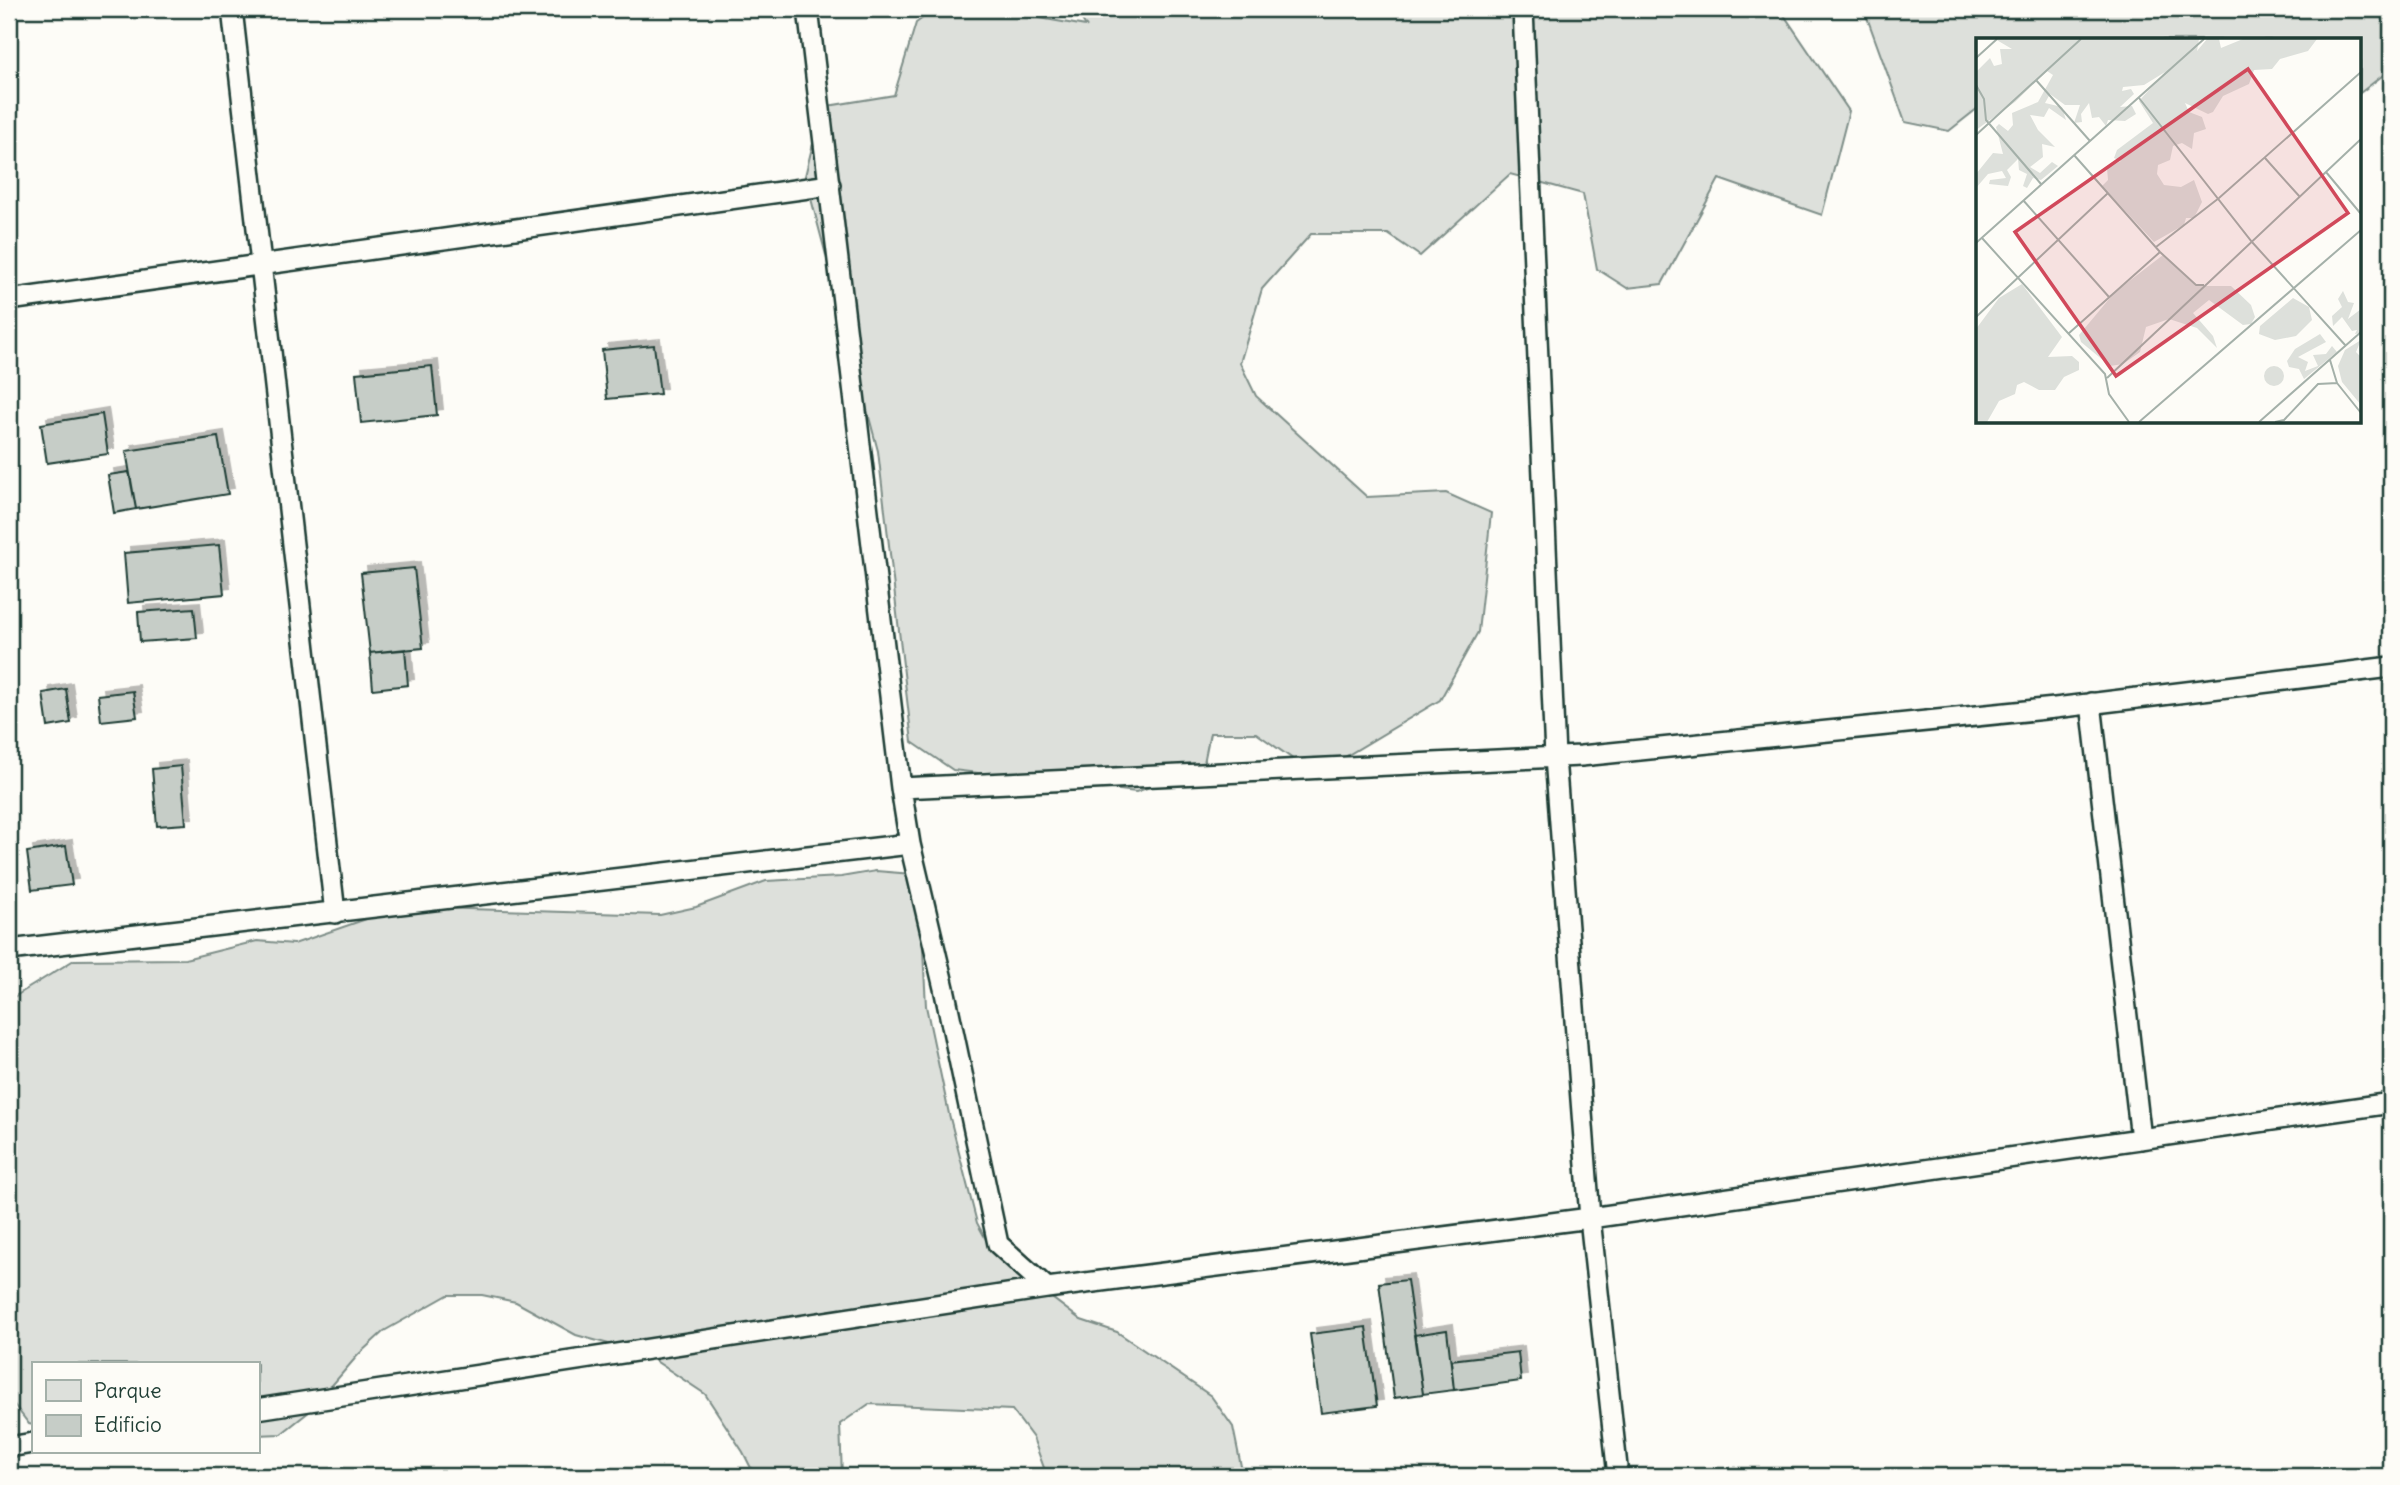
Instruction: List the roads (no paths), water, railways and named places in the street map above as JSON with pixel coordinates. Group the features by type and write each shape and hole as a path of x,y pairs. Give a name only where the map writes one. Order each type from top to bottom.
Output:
{"lane":[{"path":"232,9 335,913"},
{"path":"808,9 901,788 910,844 944,988 998,1244 1047,1288"},
{"path":"1522,9 1555,757 1590,1217 1618,1476"},
{"path":"9,300 830,186"},
{"path":"901,788 1555,757 2091,703 2391,667"},
{"path":"2091,703 2141,1139"},
{"path":"9,950 910,844"},
{"path":"259,1409 1047,1288 1590,1217 2391,1103"},
{"path":"9,1447 32,1443"}]}
